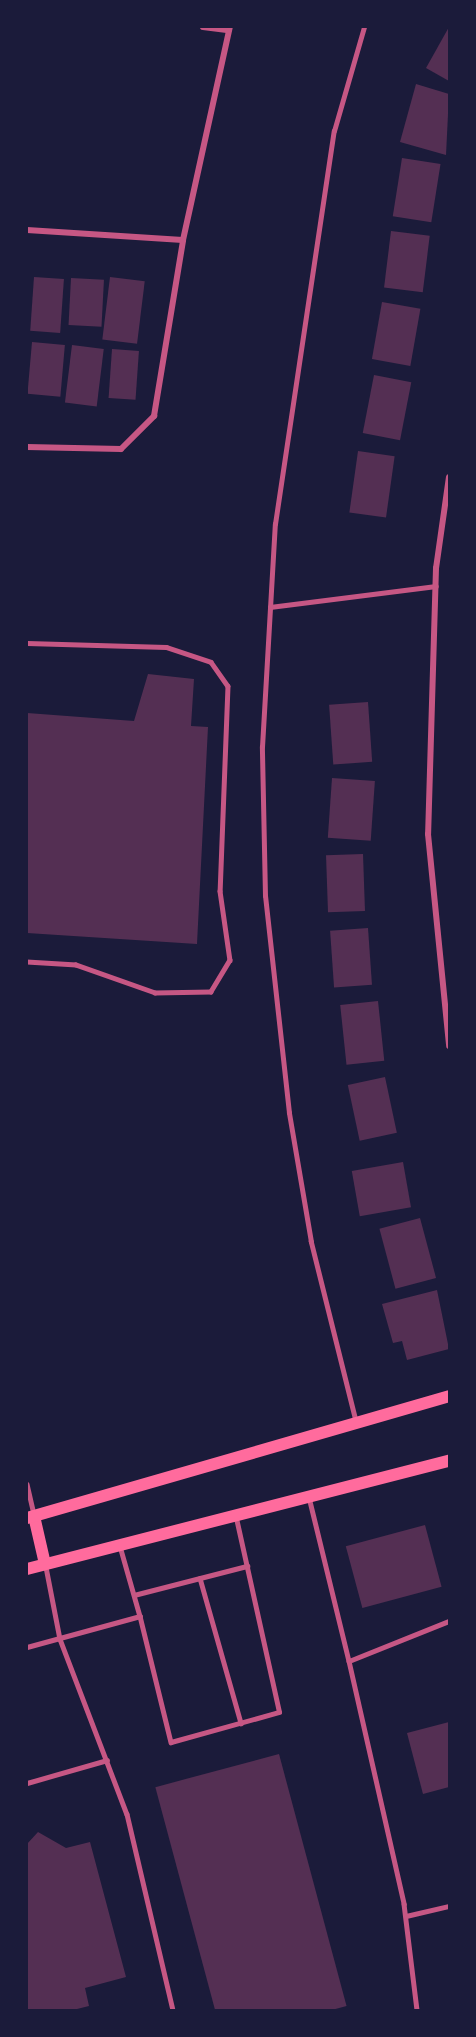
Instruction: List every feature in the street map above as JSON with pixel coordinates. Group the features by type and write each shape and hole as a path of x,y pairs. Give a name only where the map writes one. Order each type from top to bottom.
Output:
{"main road":[{"path":"45,1564 31,1517 449,1396"},
{"path":"27,1569 449,1461"}],"street":[{"path":"27,447 121,449 154,416 183,240 230,28 203,27"},
{"path":"27,230 183,240"},
{"path":"449,477 436,586 428,834 449,1047"}],"lane":[{"path":"356,1423 299,1172 265,896 262,747 275,524 334,130 364,27"},
{"path":"270,606 436,586"},
{"path":"27,643 166,647 211,662 228,686 220,891 230,960 210,993 155,993 75,965 27,962"},
{"path":"27,1484 31,1517"},
{"path":"309,1497 349,1661 406,1916 417,2010"},
{"path":"120,1546 171,1742 279,1712 235,1516"},
{"path":"45,1564 60,1639 127,1814 173,2010"},
{"path":"134,1595 247,1566"},
{"path":"200,1578 241,1723"},
{"path":"27,1647 140,1616"},
{"path":"349,1661 449,1621"},
{"path":"27,1783 107,1760"},
{"path":"406,1916 449,1906"}],"building":[{"path":"449,27 449,81 426,68"},
{"path":"416,84 449,94 446,155 400,142"},
{"path":"402,158 441,164 431,222 393,216"},
{"path":"391,231 430,236 423,292 384,288"},
{"path":"34,277 64,279 60,333 30,331"},
{"path":"110,277 145,281 137,344 102,340"},
{"path":"71,278 104,280 101,327 69,325"},
{"path":"382,302 420,309 410,366 372,359"},
{"path":"32,342 65,345 60,397 27,394"},
{"path":"72,345 104,349 97,406 65,403"},
{"path":"112,349 139,351 136,400 109,398"},
{"path":"374,375 411,382 400,440 363,433"},
{"path":"358,451 395,456 386,518 349,512"},
{"path":"148,674 194,679 191,726 208,727 197,944 27,933 27,713 134,721"},
{"path":"368,702 372,762 333,765 329,705"},
{"path":"332,778 375,781 371,841 328,838"},
{"path":"363,854 365,911 328,912 326,855"},
{"path":"368,928 372,985 334,988 330,931"},
{"path":"378,1001 384,1061 346,1065 340,1005"},
{"path":"385,1077 397,1133 360,1141 348,1085"},
{"path":"403,1162 411,1207 360,1216 352,1171"},
{"path":"420,1218 436,1278 395,1289 379,1229"},
{"path":"437,1290 449,1349 407,1360 402,1341 393,1343 382,1304"},
{"path":"425,1525 442,1587 362,1608 346,1546"},
{"path":"449,1722 449,1787 423,1794 407,1733"},
{"path":"279,1754 347,2006 332,2010 215,2010 155,1787"},
{"path":"38,1832 66,1848 90,1842 126,1977 85,1988 89,2006 73,2010 27,2010 27,1844"}]}
